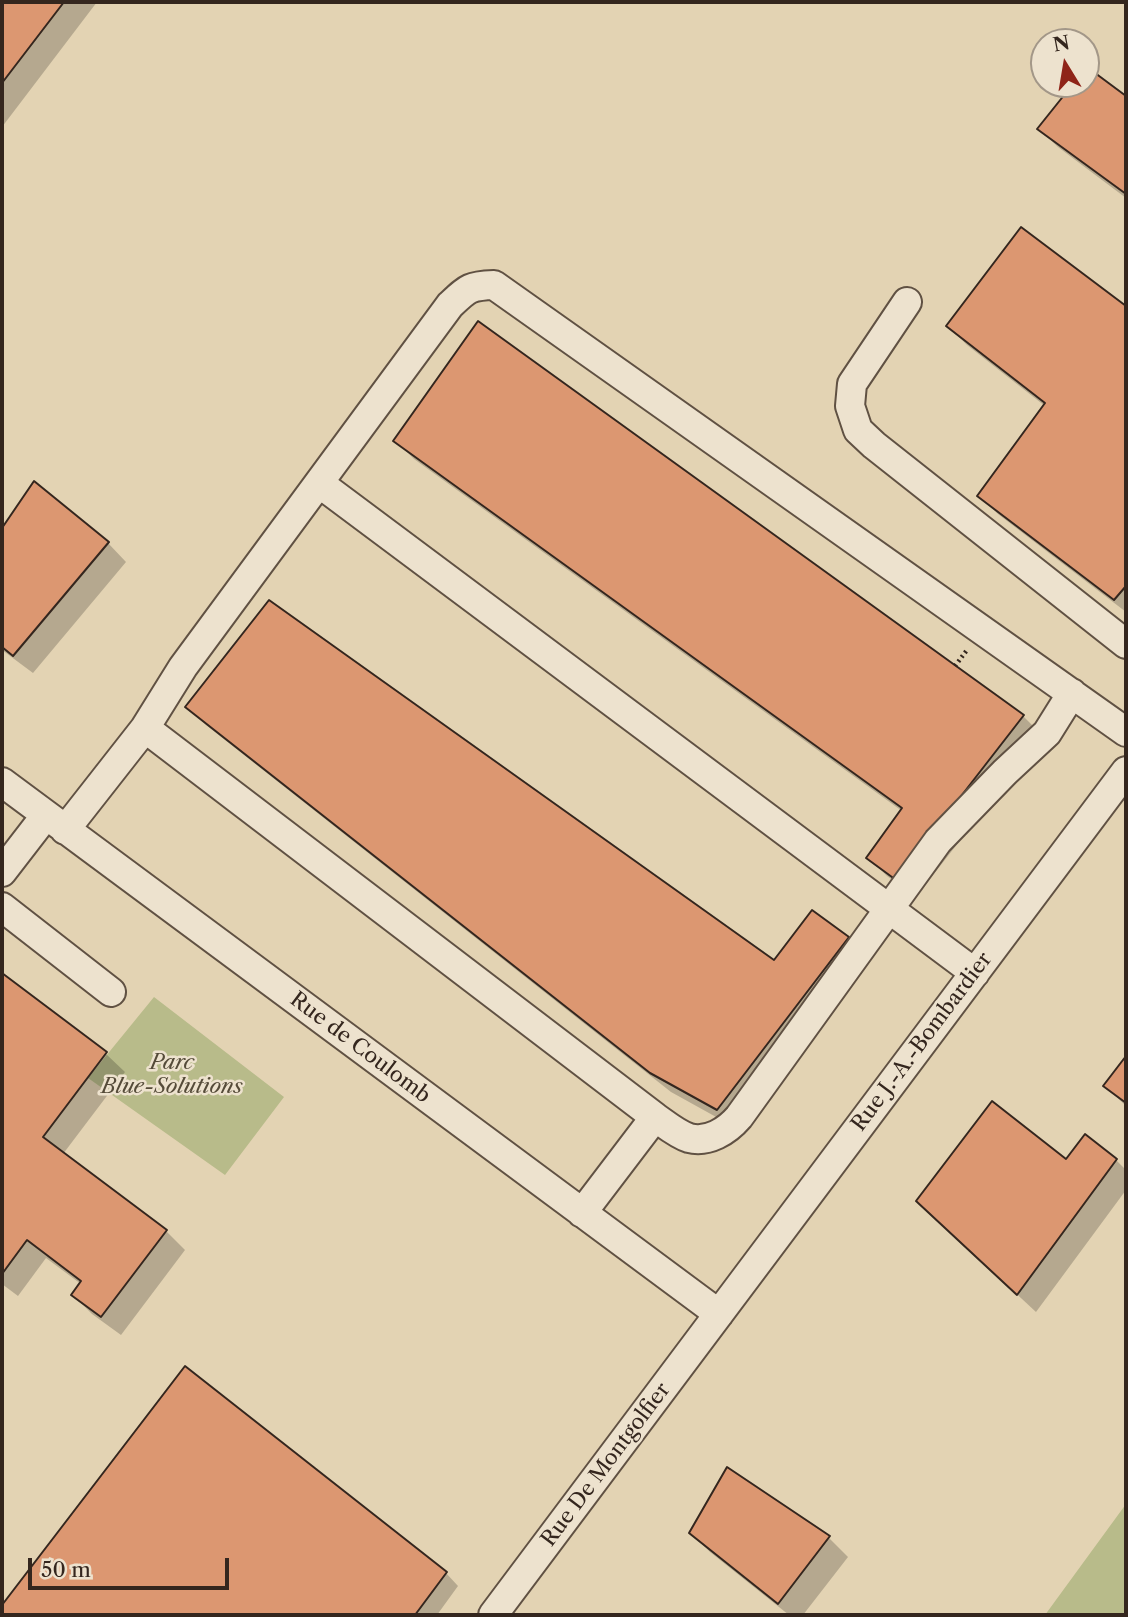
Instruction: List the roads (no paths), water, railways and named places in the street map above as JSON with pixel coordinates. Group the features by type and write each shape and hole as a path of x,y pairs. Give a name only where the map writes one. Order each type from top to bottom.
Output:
{"street":[{"path":"2,872 55,822 145,728 183,667 450,305 473,286 494,285 1126,732"},
{"path":"907,302 852,384 850,406 858,429 874,445 1126,644"},
{"path":"319,483 975,973"},
{"path":"145,728 655,1117 691,1139 704,1139 730,1127 938,841 1047,733 1072,693"},
{"name":"Rue J.-A.-Bombardier","path":"719,1314 1126,771"},
{"name":"Rue de Coulomb","path":"2,782 719,1314"},
{"path":"2,907 111,992"},
{"path":"582,1213 655,1117"},
{"name":"Rue De Montgolfier","path":"493,1615 719,1314"}],"park label":[{"name":"Parc Blue-Solutions","path":"172,1075"}]}
